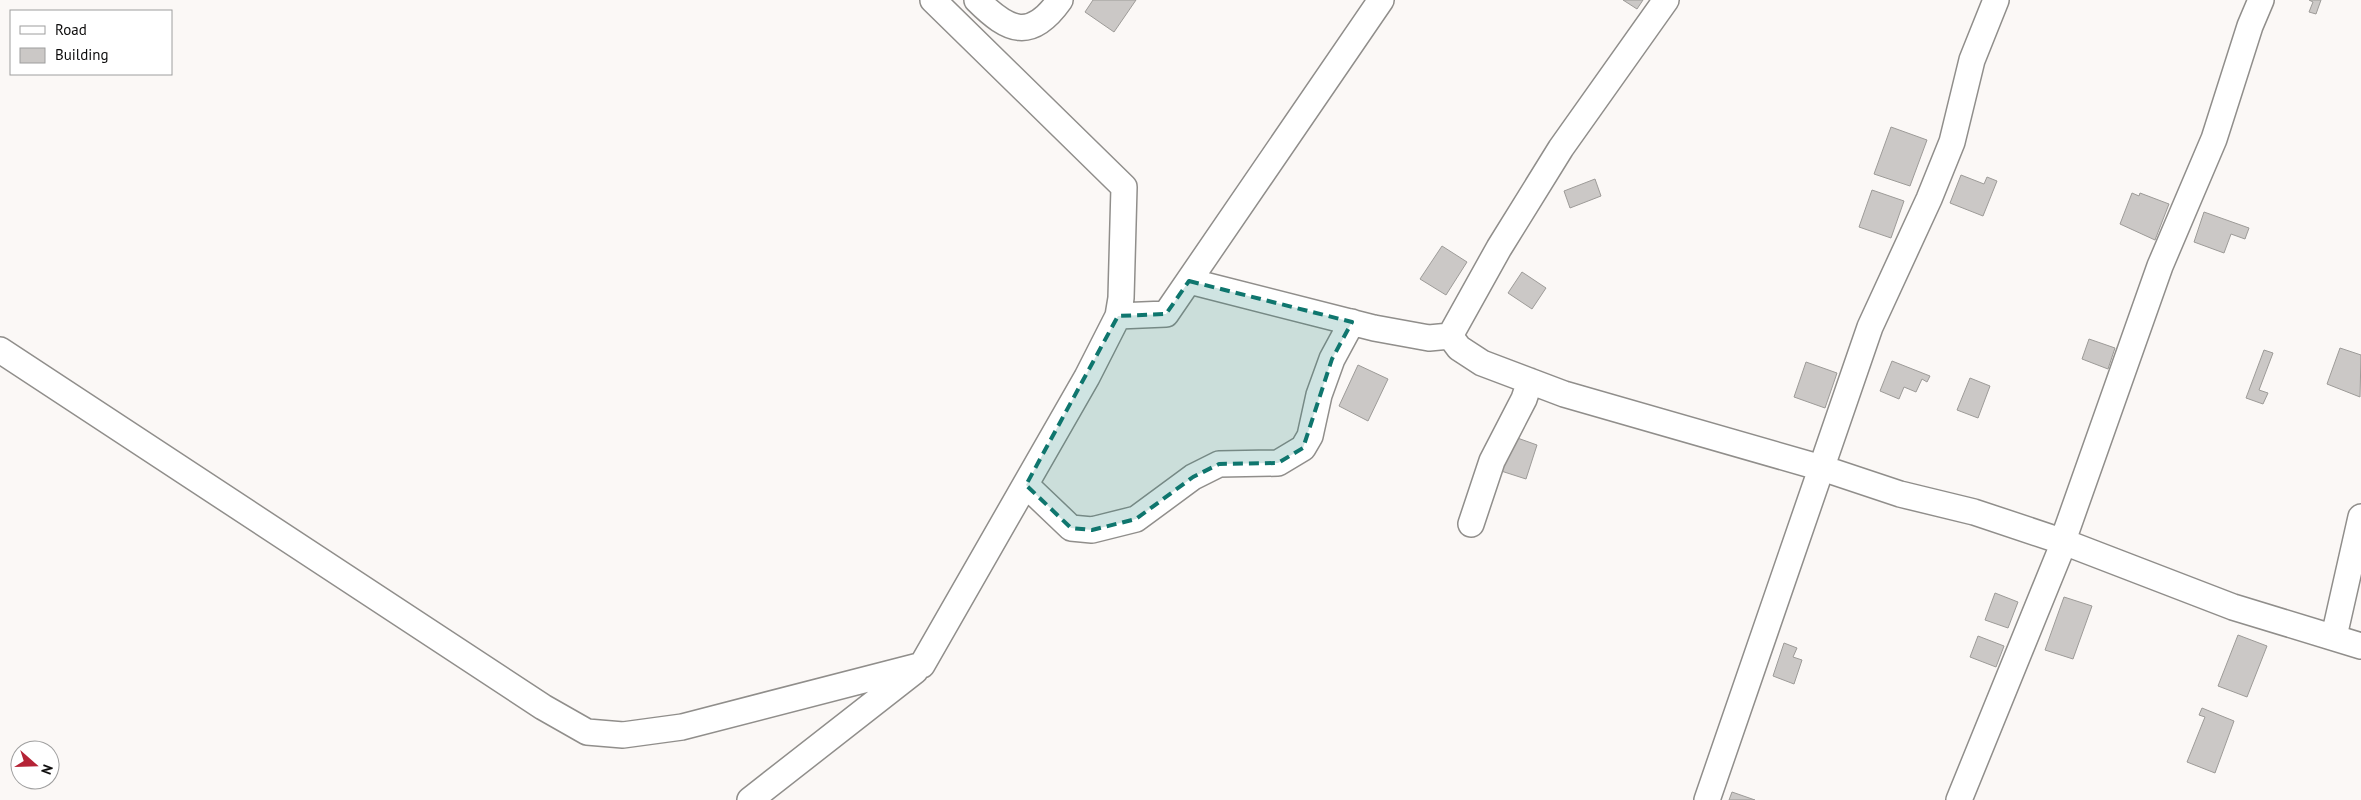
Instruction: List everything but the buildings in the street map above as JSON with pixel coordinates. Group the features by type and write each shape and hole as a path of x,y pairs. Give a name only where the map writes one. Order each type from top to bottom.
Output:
{"street":[{"path":"750,800 922,665 1087,378 1118,316 1121,298 1124,186 933,0"},
{"path":"977,0 1006,22 1022,28 1037,26 1060,0"},
{"path":"1118,316 1166,314 1381,0"},
{"path":"1450,336 1499,248 1561,148 1666,0"},
{"path":"1707,800 1870,327 1929,198 1952,142 1972,60 1996,0"},
{"path":"1960,800 2062,544 2160,266 2214,139 2250,26 2261,0"},
{"path":"1189,281 1352,322 1429,338 1450,336"},
{"path":"1026,485 1071,528 1092,530 1136,519 1193,477 1219,464 1278,463 1304,448 1310,436 1319,395 1332,359 1352,322"},
{"path":"1450,336 1459,348 1482,363 1564,394 1822,468 1900,494 1974,512 2233,607 2361,646"},
{"path":"0,350 543,707 587,732 623,735 682,727 922,665"},
{"path":"1471,524 1492,461 1524,399 1530,381"},
{"path":"2332,636 2335,632 2361,517"}],"highlighted area":[{"path":"1189,281 1352,322 1332,359 1303,448 1278,463 1219,464 1193,477 1136,519 1092,530 1071,528 1026,485 1118,316 1166,314"}]}
